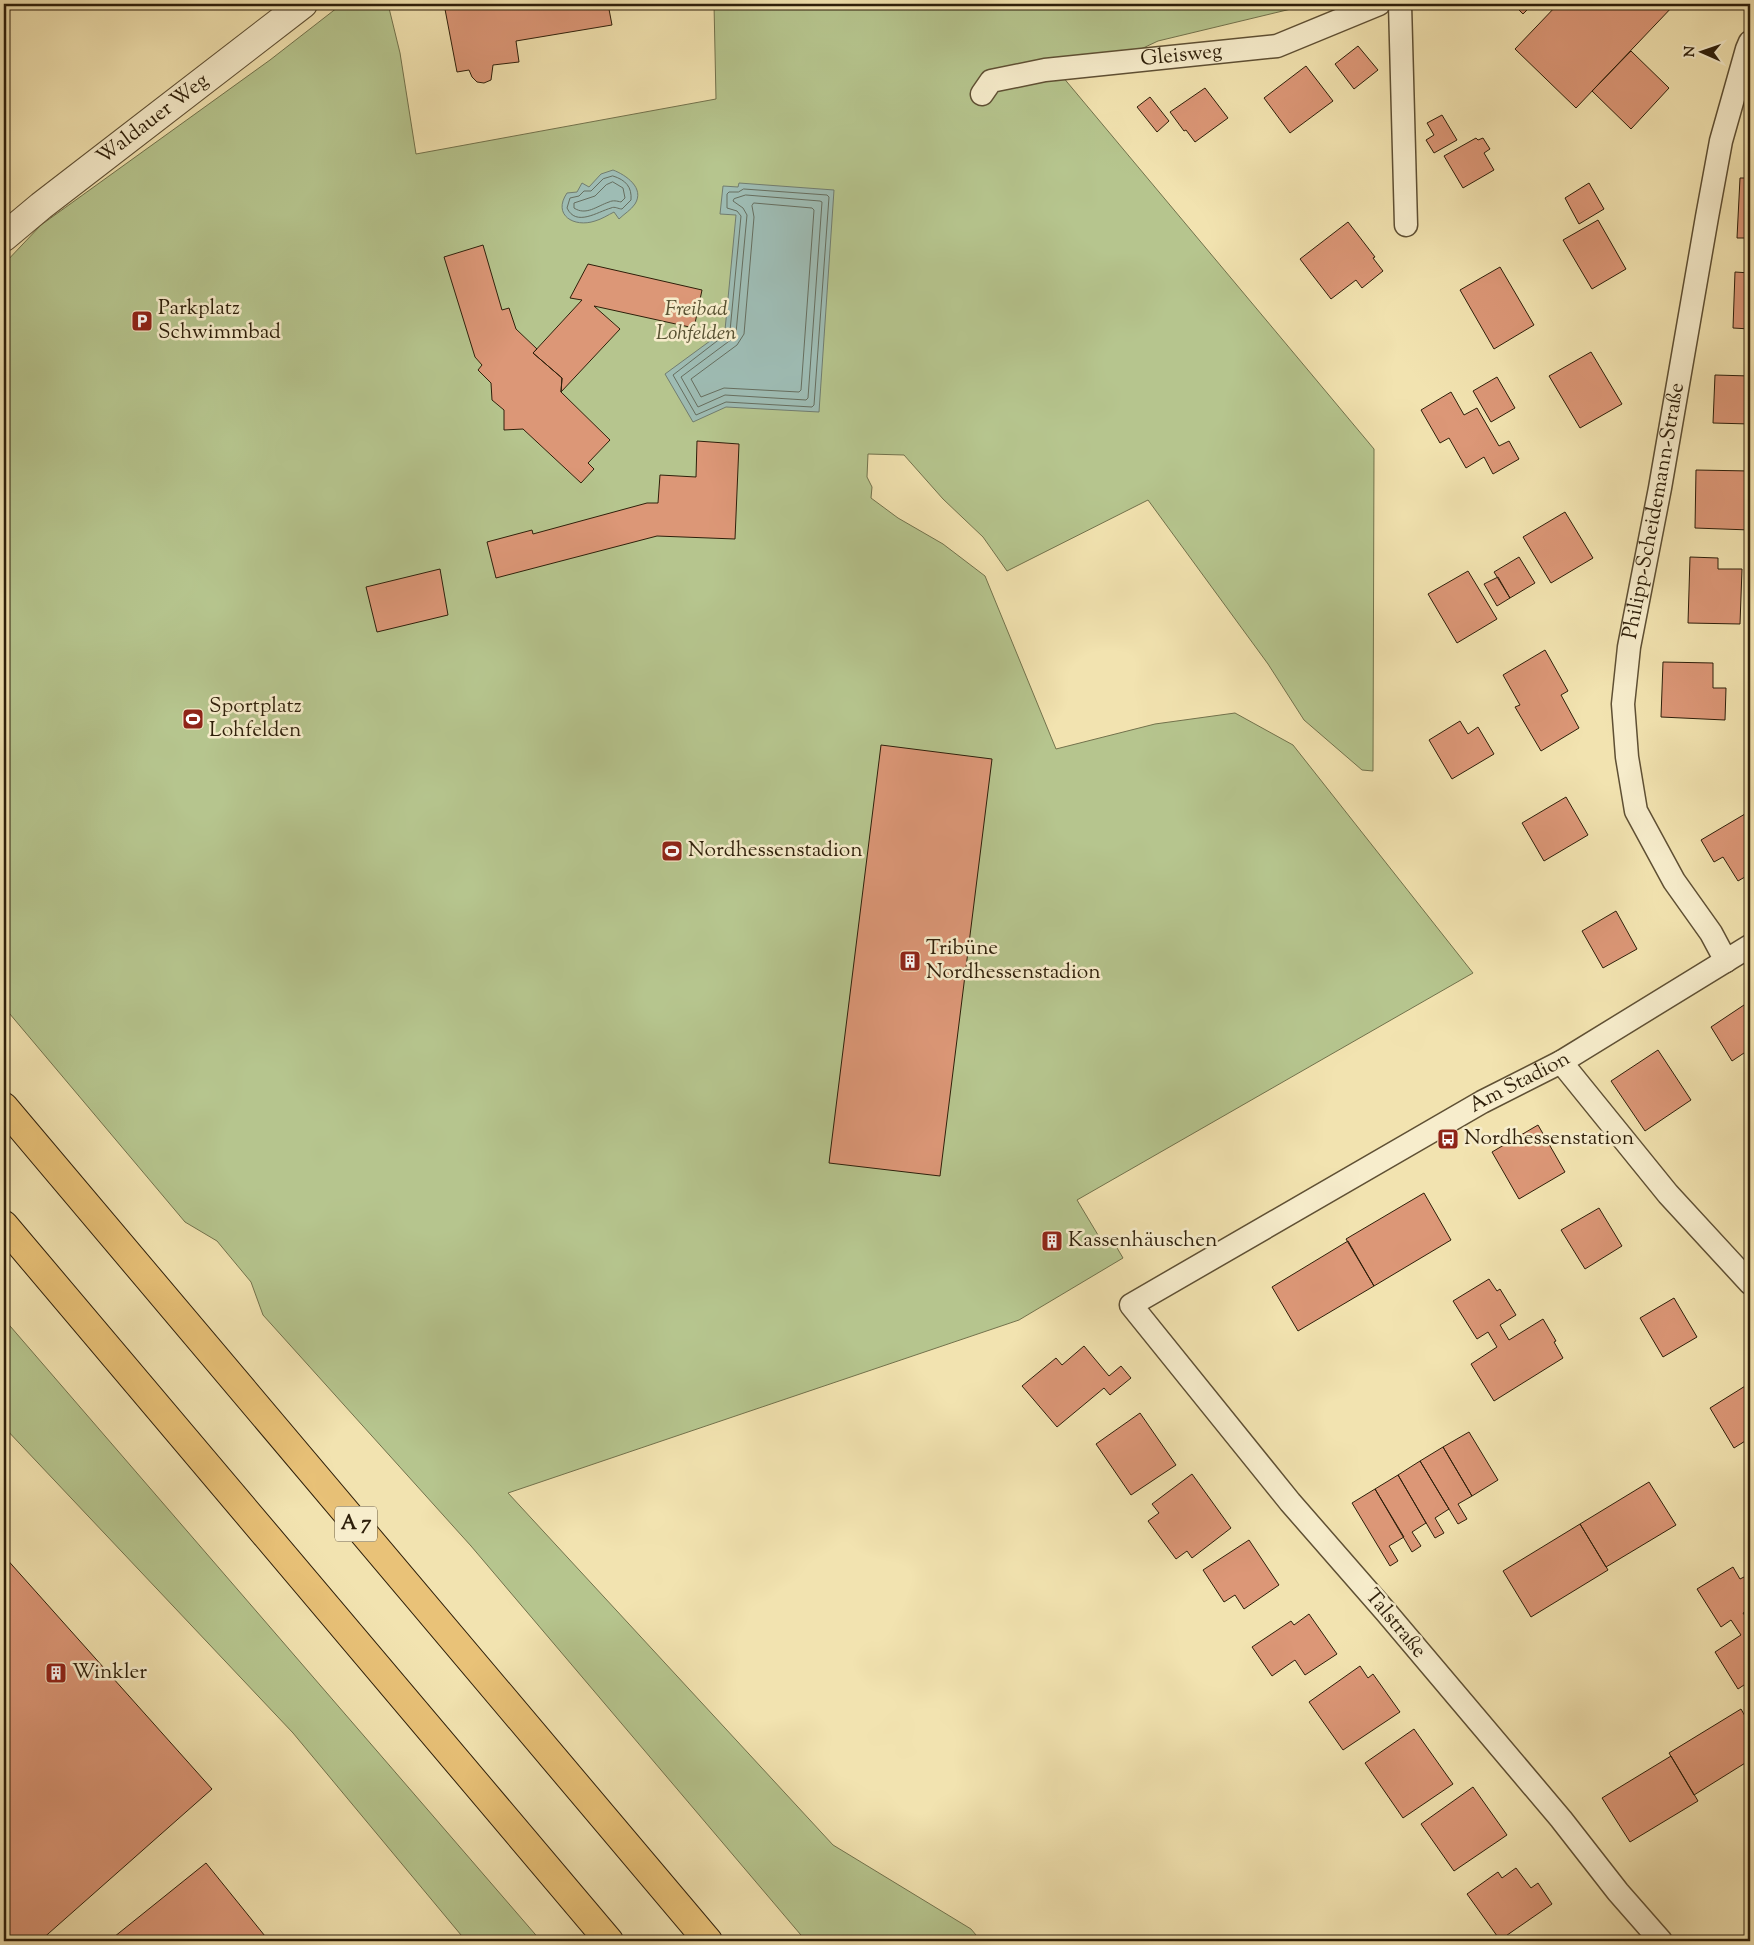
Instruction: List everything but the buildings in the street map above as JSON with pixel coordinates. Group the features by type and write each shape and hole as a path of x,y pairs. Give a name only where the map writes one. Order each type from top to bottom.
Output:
{"highway":[{"name":"A 7","path":"4,1107 708,1941"},
{"path":"4,1226 608,1941"}],"street":[{"name":"Waldauer Weg","path":"4,237 41,206 303,4"},
{"name":"Gleisweg","path":"982,94 990,81 1045,70 1277,46 1379,4"},
{"path":"1400,4 1406,225"},
{"name":"Philipp-Scheidemann-Straße","path":"1726,961 1711,933 1674,881 1636,810 1627,757 1623,704 1630,640 1660,488 1719,150 1750,42"},
{"name":"Am Stadion","path":"1131,1305 1482,1102 1561,1062 1750,946"},
{"path":"1561,1062 1668,1194 1750,1284"},
{"name":"Talstraße","path":"1131,1305 1290,1502 1561,1819 1618,1892 1661,1941"}],"green space":[{"name":"Freibad Lohfelden","path":"342,4 388,4 400,53 416,154 716,99 714,4 1304,4 1291,9 1158,41 1092,72 1062,76 1374,449 1373,771 1362,770 1304,720 1268,664 1148,500 1007,571 983,537 943,499 904,455 868,454 867,477 872,487 871,498 898,518 943,544 985,576 1056,749 1155,724 1235,713 1293,745 1473,973 1077,1200 1101,1240 1110,1236 1123,1258 1019,1320 508,1493 833,1845 971,1929 981,1941 806,1941 471,1546 263,1315 251,1282 217,1241 185,1222 4,1007 4,264 41,225 270,60"},
{"path":"4,1319 541,1941 466,1941 293,1733 4,1427"}],"water":[{"path":"613,170 623,175 636,188 637,198 632,208 619,219 614,212 587,223 580,223 568,218 562,208 567,193 577,192 582,183 589,187 601,174"},
{"path":"739,183 834,190 819,412 726,407 693,422 665,374 725,330 736,215 720,214 723,186 738,187"}],"place":[{"name":"Parkplatz Schwimmbad","path":"142,321"},
{"name":"Sportplatz Lohfelden","path":"193,719"},
{"name":"Nordhessenstadion","path":"672,851"},
{"name":"Tribüne Nordhessenstadion","path":"910,961"},
{"name":"Nordhessenstation","path":"1448,1139"},
{"name":"Kassenhäuschen","path":"1052,1241"},
{"name":"Winkler","path":"56,1673"}]}
